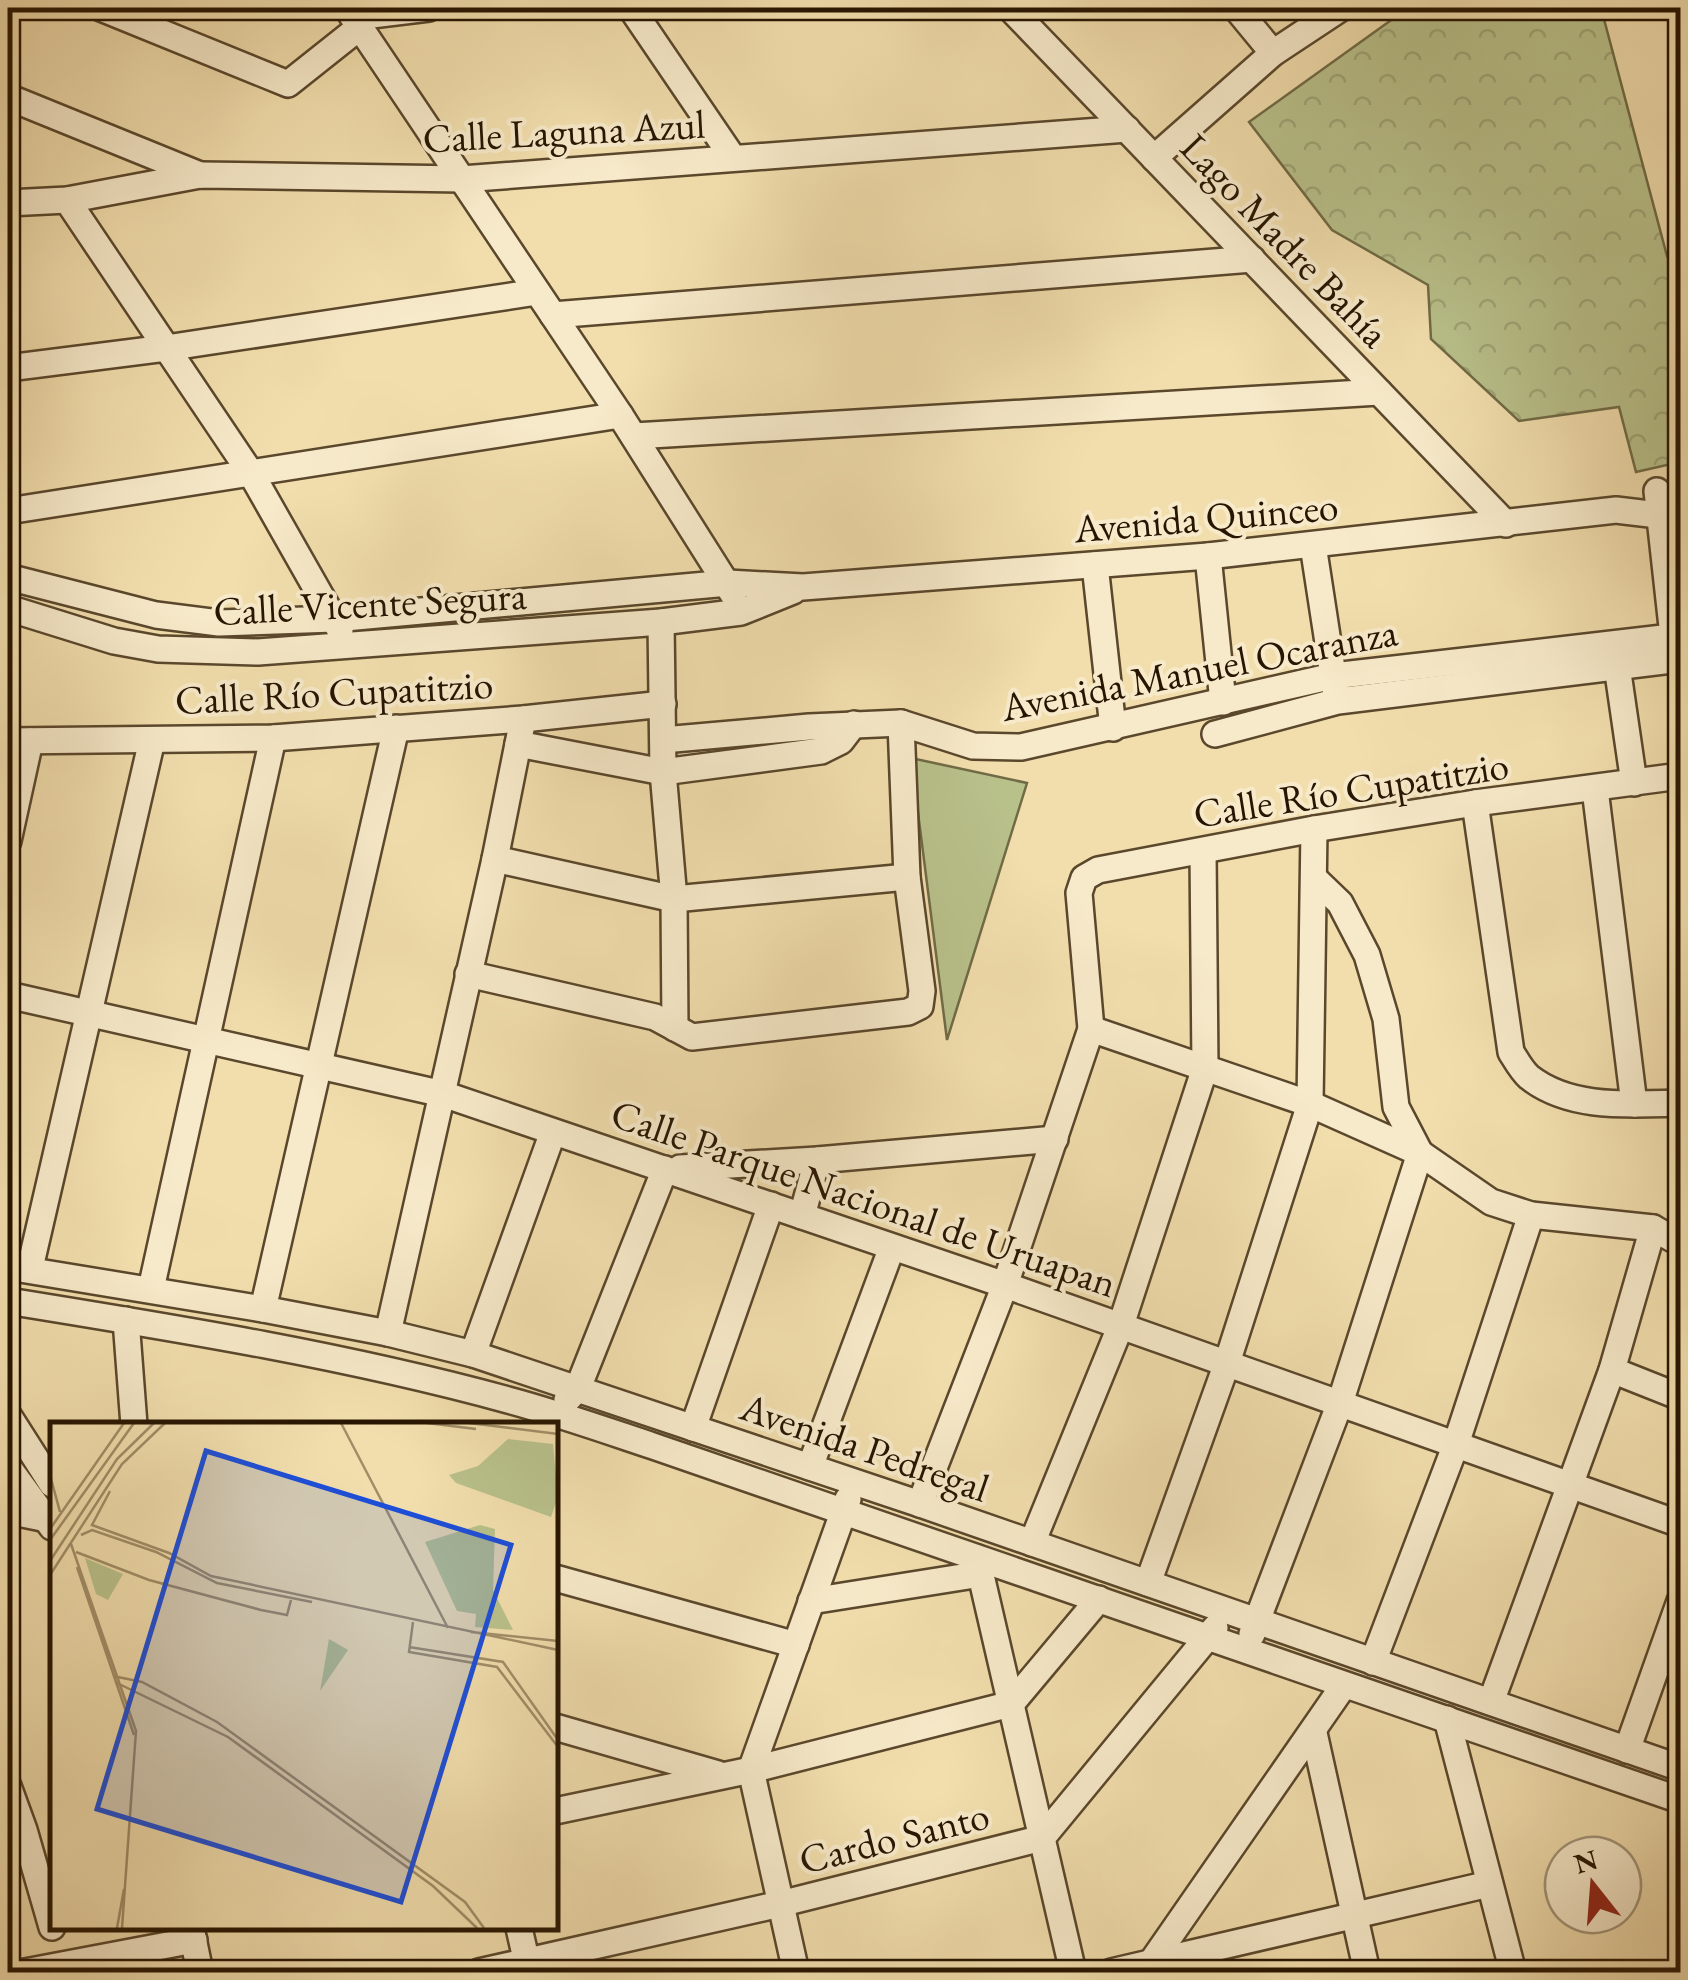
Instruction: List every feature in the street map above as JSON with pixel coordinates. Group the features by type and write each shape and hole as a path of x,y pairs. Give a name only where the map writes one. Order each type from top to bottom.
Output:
{"street":[{"path":"101,8 288,84 354,17 429,8"},
{"path":"632,8 733,158"},
{"name":"Lago Madre Bahía","path":"1010,8 1506,524"},
{"path":"1236,8 1274,52"},
{"path":"1154,158 1274,52 1341,8"},
{"path":"354,17 627,426 728,584 741,612"},
{"path":"8,97 200,175"},
{"name":"Calle Laguna Azul","path":"8,203 66,200 200,175 462,178 1127,129"},
{"path":"66,200 252,475 348,646"},
{"path":"553,315 1252,259"},
{"path":"8,368 538,292"},
{"path":"8,510 627,426 1379,392"},
{"path":"1669,501 1678,648"},
{"name":"Avenida Quinceo","path":"728,584 802,587 1208,556 1506,524 1669,501"},
{"path":"1313,545 1336,689"},
{"path":"1208,556 1223,702"},
{"path":"1095,565 1113,728"},
{"name":"Calle Vicente Segura","path":"8,577 156,615 220,623 334,619 728,584"},
{"name":"Avenida Quinceo","path":"741,612 802,587"},
{"name":"Calle Vicente Segura","path":"8,608 114,642 258,652 661,622 741,612"},
{"path":"661,622 663,772 674,899 675,1028"},
{"name":"Avenida Manuel Ocaranza","path":"1215,734 1336,689 1617,666 1678,648"},
{"name":"Avenida Manuel Ocaranza","path":"663,740 901,723 973,746 1021,747 1223,702 1678,648"},
{"path":"1617,666 1634,783"},
{"name":"Calle Río Cupatitzio","path":"19,741 273,738 396,728 520,731 663,704"},
{"path":"468,974 655,1017 692,1036 908,1012 920,1006 922,991 907,877 901,723"},
{"path":"388,1332 495,860 520,731 663,772 821,750 841,741 854,724"},
{"path":"263,1309 396,728"},
{"path":"151,1289 273,738"},
{"path":"19,1268 91,1014 152,740"},
{"path":"8,842 19,741"},
{"name":"Calle Río Cupatitzio","path":"1091,1030 1079,892 1084,878 1098,870 1314,829 1680,776"},
{"path":"1595,789 1634,1104"},
{"path":"1476,803 1511,1052 1528,1076 1566,1096 1606,1104 1680,1103"},
{"path":"1148,1584 1227,1363 1310,1104 1314,829"},
{"path":"1032,1543 1120,1326 1205,1068 1203,851"},
{"path":"495,860 674,899 907,877"},
{"path":"1244,1650 1340,1403 1420,1153 1396,1107 1386,1020 1367,955 1340,903 1315,880"},
{"name":"Calle Parque Nacional de Uruapan","path":"8,995 443,1094 1006,1285 1680,1524"},
{"path":"920,1504 1006,1285 1091,1030 1310,1104 1420,1153 1491,1202 1531,1215 1653,1228 1680,1242"},
{"path":"473,1354 553,1132"},
{"path":"552,1420 578,1388 665,1168 817,1160 1056,1139"},
{"path":"802,1216 817,1160"},
{"path":"693,1428 771,1205"},
{"path":"1373,1662 1456,1444 1531,1215"},
{"path":"1491,1702 1612,1370 1653,1228"},
{"path":"810,1467 892,1246"},
{"name":"Avenida Pedregal","path":"19,1268 388,1332 473,1354 920,1504 1680,1768"},
{"name":"Avenida Pedregal","path":"8,1301 338,1360 507,1400 552,1420 843,1512 979,1566 1098,1599 1680,1800"},
{"path":"126,1320 134,1422"},
{"path":"1612,1370 1680,1397"},
{"path":"8,1415 50,1481"},
{"path":"8,1466 50,1522"},
{"path":"796,1972 751,1770 854,1482"},
{"path":"8,1511 50,1522"},
{"path":"811,1601 979,1566 1073,1972"},
{"path":"558,1579 796,1644"},
{"path":"558,1810 751,1770 1011,1704 1098,1599"},
{"path":"1627,1750 1680,1601"},
{"name":"Cardo Santo","path":"479,1972 528,1967 1042,1838 1209,1638 1226,1612"},
{"path":"1151,1964 1344,1685"},
{"path":"1447,1720 1513,1972"},
{"path":"558,1728 723,1775"},
{"path":"1314,1733 1366,1972"},
{"path":"8,1786 50,1917"},
{"path":"1111,1972 1151,1964 1215,1962 1354,1918 1488,1884"},
{"path":"54,1930 64,1966"},
{"path":"519,1930 528,1967"},
{"path":"25,1972 193,1934 200,1972"}],"green space":[{"path":"1408,8 1601,8 1667,256 1680,280 1680,462 1636,472 1619,407 1519,421 1431,339 1428,285 1332,230 1249,122"},
{"path":"911,758 1027,783 947,1040"}]}
